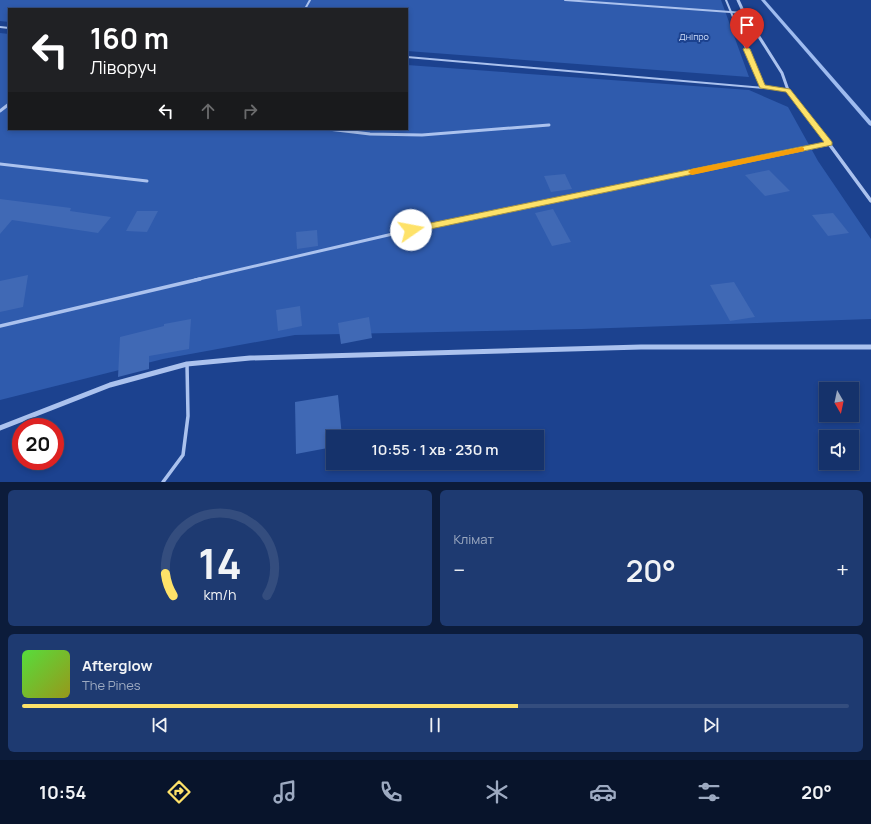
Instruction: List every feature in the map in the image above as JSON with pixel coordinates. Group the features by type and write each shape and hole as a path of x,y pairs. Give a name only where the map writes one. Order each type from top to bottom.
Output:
{"street":[{"path":"738,0 744,13 782,73 788,90 830,144 871,201"},
{"path":"0,111 8,105"},
{"path":"0,428 110,385 187,364 250,358 649,347 871,347"}],"lane":[{"path":"565,0 744,13"},
{"path":"726,0 762,87"},
{"path":"408,57 788,90"},
{"path":"336,130 370,134 422,135 550,125"},
{"path":"0,326 397,233 830,144"},
{"path":"0,164 147,181"},
{"path":"163,482 183,455 188,416 187,364"}],"green space":[{"name":"Дніпро","path":"0,0 721,0 749,77 408,51 408,8 8,8 8,22 0,21"},
{"path":"0,33 8,34 8,130 408,130 408,65 749,90 788,107 818,161 871,239 871,319 582,329 295,335 163,359 0,400"}],"building":[{"path":"769,170 790,191 765,196 745,175"},
{"path":"565,174 572,189 551,192 544,176"},
{"path":"0,199 71,208 70,211 111,217 98,233 12,220 0,234"},
{"path":"553,209 571,242 552,246 535,213"},
{"path":"137,211 158,211 147,232 126,231"},
{"path":"833,213 849,233 828,236 812,215"},
{"path":"317,230 318,246 297,249 296,232"},
{"path":"28,275 23,307 0,312 0,281"},
{"path":"734,282 755,317 730,321 710,285"},
{"path":"300,306 302,326 278,331 276,310"},
{"path":"369,317 372,338 341,344 338,323"},
{"path":"191,319 189,349 149,356 149,369 118,377 120,337 164,326 164,324"},
{"path":"338,395 341,430 326,430 326,448 296,454 295,402"}],"waterway":[{"path":"763,0 871,124"}],"slow traffic":[{"path":"692,172 802,149"}],"route":[{"path":"411,230 830,144 788,90 762,87 747,49"}]}
